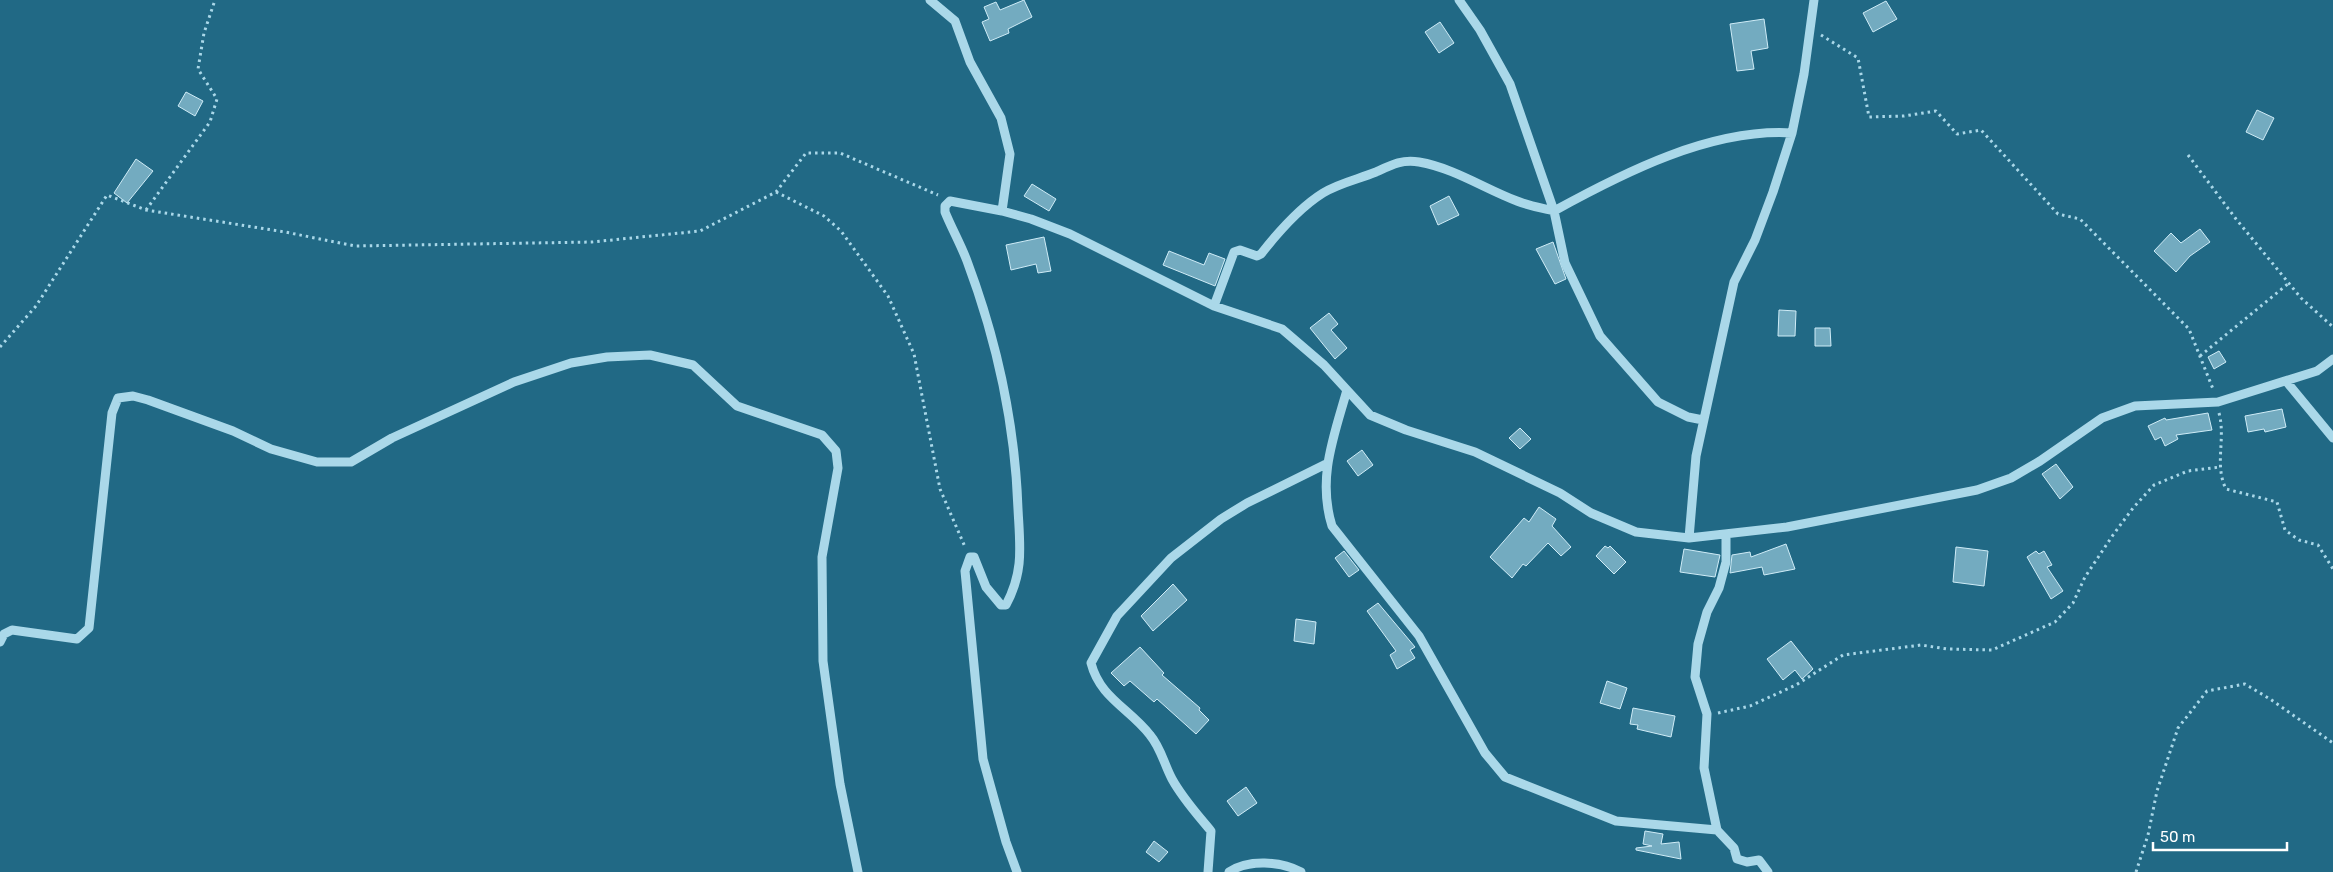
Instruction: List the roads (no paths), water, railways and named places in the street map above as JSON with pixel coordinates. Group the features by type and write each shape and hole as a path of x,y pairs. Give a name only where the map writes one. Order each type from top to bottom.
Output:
{"street":[{"path":"930,0 955,21 970,62 1001,118 1010,154 1002,211"},
{"path":"1459,0 1480,30 1510,84 1554,211 1565,262 1600,336 1658,402 1688,417 1704,420"},
{"path":"1689,538 1696,456 1734,282 1758,232 1792,133 1804,74 1814,0"},
{"path":"1214,306 1234,252 1240,250 1258,256 1303,208 1324,192 1392,163 1408,160 1445,169 1518,202 1554,211 1600,186 1668,157 1708,143 1771,131 1792,133"},
{"path":"1017,872 1006,842 983,759 965,571 970,557 974,557 986,587 1002,605 1006,605 1020,570 1016,461 1009,415 991,332 966,259 945,212 946,206 950,201 1002,211 1070,234 1214,306 1282,329 1324,366 1370,415 1406,430 1475,452 1560,493 1591,513 1636,532 1689,538 1787,527 1977,490 2011,478 2040,461 2102,418 2135,406 2218,402 2317,371 2333,359"},
{"path":"0,642 4,634 12,630 77,639 89,628 112,413 118,398 133,396 148,400 232,431 270,449 307,460 317,462 351,462 392,438 462,404 514,382 570,363 607,357 650,356 693,366 737,406 822,435 836,451 838,468 822,557 823,661 840,784 858,872"},
{"path":"2286,381 2333,438"},
{"path":"1347,390 1326,464 1326,507 1332,526 1419,636 1485,752 1505,777 1616,820 1717,830"},
{"path":"1208,872 1211,831 1185,802 1171,776 1160,748 1150,734 1104,692 1095,677 1091,662 1118,616 1171,558 1238,508 1326,464"},
{"path":"1726,534 1726,562 1719,588 1707,612 1695,657 1695,677 1707,714 1704,768 1717,830 1734,848 1737,859 1747,862 1759,860 1768,872"},
{"path":"1229,872 1235,868 1255,864 1291,867 1301,872"}]}
